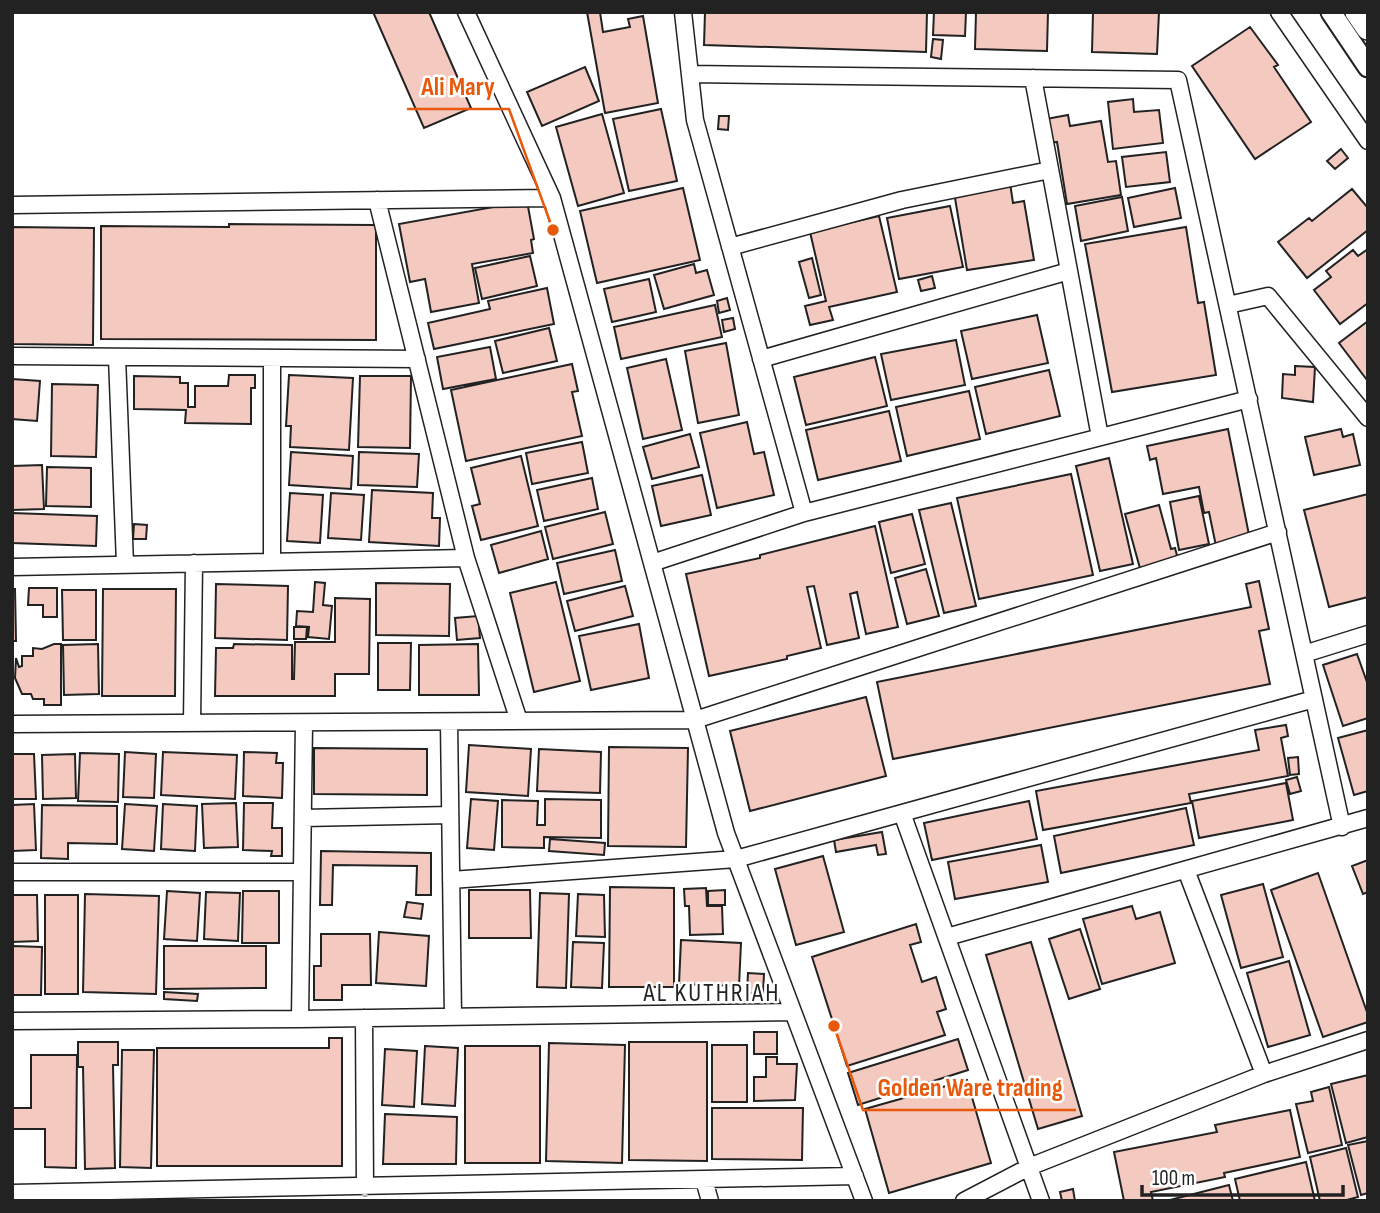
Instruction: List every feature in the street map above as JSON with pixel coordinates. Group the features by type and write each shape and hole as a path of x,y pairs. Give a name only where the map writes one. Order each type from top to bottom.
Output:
{"highway":[{"path":"1357,12 1368,28"}],"main road":[{"path":"1331,12 1368,67"}],"street":[{"path":"466,12 552,198 726,833 864,1201"},
{"path":"682,12 695,120 804,513"},
{"path":"1279,12 1368,141"},
{"path":"690,74 1178,80 1342,827"},
{"path":"1033,78 1100,437"},
{"path":"730,247 902,200 1050,170"},
{"path":"12,205 552,198"},
{"path":"377,200 466,558 519,722"},
{"path":"761,359 1069,271"},
{"path":"1228,305 1268,296 1368,418"},
{"path":"12,356 417,359"},
{"path":"117,357 125,564"},
{"path":"272,358 272,561"},
{"path":"652,563 804,513 1249,399"},
{"path":"12,724 695,720 1278,532"},
{"path":"12,567 466,558"},
{"path":"192,723 194,563"},
{"path":"1304,654 1368,634"},
{"path":"451,880 736,859 1314,699"},
{"path":"449,722 453,1017"},
{"path":"300,1019 304,723"},
{"path":"902,813 1041,1201"},
{"path":"303,818 450,815"},
{"path":"947,937 1368,818"},
{"path":"1186,870 1264,1074"},
{"path":"12,872 302,872"},
{"path":"12,1021 793,1012"},
{"path":"364,1018 365,1187"},
{"path":"964,1201 1029,1167 1264,1074 1368,1040"},
{"path":"12,1193 44,1196 295,1194 365,1187 452,1193 704,1180 855,1176"},
{"path":"704,1180 710,1201"}],"building":[{"path":"373,12 429,12 471,108 424,128"},
{"path":"587,12 600,12 603,32 630,27 628,19 643,16 658,103 605,113"},
{"path":"705,12 927,12 926,52 704,45"},
{"path":"934,12 966,12 965,36 933,35"},
{"path":"976,12 1048,12 1047,51 975,49"},
{"path":"1093,12 1159,12 1157,54 1092,52"},
{"path":"1250,27 1278,65 1274,67 1311,122 1255,159 1192,66"},
{"path":"933,39 943,40 941,59 931,57"},
{"path":"585,67 599,101 542,126 527,92"},
{"path":"1133,99 1134,112 1159,110 1163,143 1113,149 1108,102"},
{"path":"661,109 677,181 629,191 613,119"},
{"path":"602,114 624,193 578,206 556,127"},
{"path":"1068,115 1070,126 1101,121 1108,162 1116,161 1121,195 1067,204 1057,142 1050,143 1046,119"},
{"path":"719,116 729,116 728,130 718,129"},
{"path":"1341,149 1348,158 1335,169 1327,161"},
{"path":"1166,152 1170,182 1126,187 1122,157"},
{"path":"1010,183 1013,203 1024,201 1034,260 967,270 954,192"},
{"path":"683,188 700,260 597,283 580,211"},
{"path":"1175,188 1181,218 1134,227 1128,198"},
{"path":"1352,189 1368,208 1368,230 1307,278 1278,242 1309,218 1312,221"},
{"path":"1122,197 1128,231 1081,241 1075,206"},
{"path":"527,201 534,239 531,240 533,253 472,264 479,303 431,312 425,279 410,282 399,224"},
{"path":"950,206 963,267 899,279 887,218"},
{"path":"879,216 897,292 829,307 833,320 810,325 805,306 826,301 810,232"},
{"path":"229,224 376,225 376,340 101,339 101,226 229,227"},
{"path":"12,227 94,228 93,345 12,344"},
{"path":"1186,227 1198,303 1204,302 1216,375 1112,392 1085,244"},
{"path":"1368,249 1368,303 1340,324 1314,290 1331,277 1326,271 1353,250 1358,256"},
{"path":"530,256 537,286 482,299 475,268"},
{"path":"812,258 821,295 809,298 799,262"},
{"path":"694,264 696,273 707,270 714,295 664,309 654,275"},
{"path":"932,276 935,288 921,291 918,280"},
{"path":"649,279 656,312 612,322 604,289"},
{"path":"547,288 554,324 434,349 428,323 490,309 488,301"},
{"path":"727,298 730,310 719,313 717,301"},
{"path":"715,305 722,337 621,359 614,327"},
{"path":"1037,315 1048,363 972,379 961,331"},
{"path":"733,318 735,329 724,332 722,320"},
{"path":"1368,321 1368,379 1367,380 1339,343"},
{"path":"549,328 557,361 503,373 495,341"},
{"path":"956,340 965,385 891,400 881,354"},
{"path":"726,343 739,415 698,423 685,351"},
{"path":"490,347 496,379 443,389 437,357"},
{"path":"875,357 887,406 806,425 794,377"},
{"path":"666,359 682,430 643,439 627,368"},
{"path":"572,364 578,391 572,392 582,436 466,461 451,390"},
{"path":"1295,366 1315,367 1313,402 1282,398 1283,374 1295,375"},
{"path":"1049,370 1060,416 986,434 975,387"},
{"path":"229,375 255,375 255,388 251,388 251,424 185,423 186,410 134,409 134,376 180,377 180,383 188,383 188,407 195,407 195,386 228,386"},
{"path":"289,375 353,378 349,450 290,447 291,426 286,426"},
{"path":"360,376 411,376 410,448 358,447"},
{"path":"12,379 40,381 37,421 12,419"},
{"path":"52,384 98,385 96,457 51,456"},
{"path":"969,391 980,439 907,456 896,407"},
{"path":"889,411 901,461 818,480 806,430"},
{"path":"747,422 754,454 764,452 774,495 717,508 700,433"},
{"path":"1228,429 1250,540 1216,546 1209,512 1204,513 1199,487 1163,494 1156,458 1150,460 1147,446"},
{"path":"1341,429 1343,437 1353,434 1360,465 1314,475 1305,437"},
{"path":"690,434 699,467 652,479 643,447"},
{"path":"582,442 588,473 532,484 526,453"},
{"path":"291,452 353,456 351,489 289,485"},
{"path":"359,452 419,454 417,487 358,485"},
{"path":"521,456 538,526 481,540 472,506 480,504 471,468"},
{"path":"1109,458 1133,564 1100,571 1076,466"},
{"path":"42,465 44,509 12,510 12,466"},
{"path":"47,467 91,468 91,507 46,506"},
{"path":"1071,474 1093,575 979,599 957,498"},
{"path":"702,475 711,515 661,526 652,486"},
{"path":"592,478 598,509 544,521 537,490"},
{"path":"372,490 433,493 432,518 440,518 439,546 369,542"},
{"path":"290,493 323,495 320,543 287,541"},
{"path":"331,493 364,495 361,540 328,538"},
{"path":"1368,494 1368,597 1329,607 1304,510"},
{"path":"1199,496 1209,544 1179,550 1170,502"},
{"path":"951,503 976,606 944,613 919,510"},
{"path":"1159,505 1171,549 1175,548 1179,563 1141,572 1125,514"},
{"path":"605,512 613,544 553,559 545,527"},
{"path":"12,513 97,516 96,546 12,543"},
{"path":"912,514 925,564 891,573 879,522"},
{"path":"134,524 147,525 146,539 133,539"},
{"path":"875,526 898,627 866,634 857,592 850,594 859,638 827,645 814,586 807,587 821,648 787,656 787,659 709,676 686,574 760,558 760,555"},
{"path":"541,531 548,559 499,573 491,545"},
{"path":"615,550 622,581 564,594 557,563"},
{"path":"926,569 939,616 907,624 895,578"},
{"path":"1259,581 1269,629 1259,631 1270,684 893,759 877,682 1251,607 1246,584"},
{"path":"315,582 325,583 323,605 332,606 329,639 308,637 309,627 296,626 297,611 313,612"},
{"path":"556,582 580,681 534,692 510,593"},
{"path":"376,583 450,584 449,636 376,635"},
{"path":"216,584 288,586 287,640 215,638"},
{"path":"625,586 633,616 575,631 567,601"},
{"path":"29,588 57,588 57,617 43,617 43,605 28,605"},
{"path":"12,589 15,589 16,641 12,641"},
{"path":"103,589 176,589 175,696 102,696"},
{"path":"62,590 96,590 96,640 63,640"},
{"path":"335,598 370,599 369,674 335,674 335,696 215,696 216,648 233,648 234,644 292,645 294,679 295,642 335,642"},
{"path":"478,616 480,638 457,640 455,618"},
{"path":"639,624 649,678 591,690 579,636"},
{"path":"294,627 307,627 306,639 294,639"},
{"path":"378,643 411,643 410,690 378,690"},
{"path":"61,644 61,705 44,705 44,699 33,699 31,694 22,694 15,678 16,658 19,667 22,666 22,656 33,656 33,648 42,649"},
{"path":"98,644 99,694 64,695 63,645"},
{"path":"478,644 479,695 419,695 419,645"},
{"path":"1357,654 1368,685 1368,718 1343,726 1323,665"},
{"path":"866,697 886,776 750,811 730,731"},
{"path":"1286,725 1288,736 1281,738 1288,776 1189,794 1191,803 1043,830 1036,791 1259,750 1255,730"},
{"path":"1368,730 1368,791 1354,795 1338,738"},
{"path":"469,745 531,749 528,796 466,792"},
{"path":"609,747 688,748 686,847 608,846"},
{"path":"314,748 427,749 427,795 314,794"},
{"path":"539,749 601,752 600,793 537,791"},
{"path":"125,752 156,754 154,798 123,797"},
{"path":"163,752 237,755 235,799 161,795"},
{"path":"244,752 277,753 276,763 283,763 282,798 243,796"},
{"path":"80,753 119,754 118,802 78,801"},
{"path":"12,754 34,754 36,799 12,799"},
{"path":"75,754 76,798 43,799 42,755"},
{"path":"1298,757 1299,774 1290,775 1288,758"},
{"path":"1297,777 1301,791 1290,794 1286,780"},
{"path":"1286,783 1293,820 1199,838 1192,801"},
{"path":"471,799 498,801 494,850 467,848"},
{"path":"545,799 601,800 601,838 544,837 544,848 502,847 502,800 538,801 537,825 545,825"},
{"path":"1029,801 1037,839 932,860 924,823"},
{"path":"236,803 238,847 204,848 202,804"},
{"path":"244,803 273,803 272,828 282,828 282,856 271,856 272,851 243,850"},
{"path":"34,804 36,850 12,851 12,805"},
{"path":"125,804 157,806 154,851 122,849"},
{"path":"163,804 197,806 195,851 161,849"},
{"path":"42,805 117,806 117,844 68,843 68,859 41,858"},
{"path":"1186,808 1194,845 1061,873 1054,836"},
{"path":"882,832 886,854 878,855 876,845 836,852 834,840"},
{"path":"550,839 605,843 604,855 549,851"},
{"path":"1041,845 1048,882 955,899 948,862"},
{"path":"321,851 431,853 431,895 416,895 417,866 333,865 332,905 320,905"},
{"path":"823,856 844,932 796,945 775,869"},
{"path":"1368,860 1368,892 1363,894 1352,866"},
{"path":"1318,873 1368,1015 1368,1022 1323,1037 1271,890"},
{"path":"1263,884 1283,957 1241,968 1221,895"},
{"path":"610,887 674,888 674,987 609,987"},
{"path":"706,888 707,906 722,906 723,934 690,935 689,906 685,906 684,889"},
{"path":"469,890 530,890 531,938 469,938"},
{"path":"725,890 725,905 708,905 708,891"},
{"path":"167,891 200,893 197,941 164,939"},
{"path":"243,891 279,891 279,943 242,943"},
{"path":"206,892 240,893 238,941 204,939"},
{"path":"540,893 569,894 566,988 537,987"},
{"path":"85,894 159,896 156,994 83,992"},
{"path":"578,894 604,895 605,937 576,936"},
{"path":"12,895 37,895 38,941 12,942"},
{"path":"45,895 78,895 78,994 45,994"},
{"path":"407,902 423,904 421,919 404,917"},
{"path":"1132,906 1136,919 1160,912 1175,963 1102,984 1083,919"},
{"path":"916,924 921,942 910,945 922,982 936,977 946,1009 937,1012 945,1035 847,1066 812,957"},
{"path":"1080,929 1100,989 1069,999 1049,939"},
{"path":"379,932 429,936 426,986 376,983"},
{"path":"321,934 370,934 371,985 342,985 342,1000 314,1000 314,966 321,966"},
{"path":"681,940 741,943 739,986 679,984"},
{"path":"573,942 604,943 602,988 571,987"},
{"path":"1031,942 1082,1116 1038,1129 986,955"},
{"path":"13,946 42,947 41,995 12,995"},
{"path":"164,946 266,946 266,988 164,989"},
{"path":"1289,961 1310,1035 1268,1047 1247,973"},
{"path":"748,973 764,974 763,994 747,993"},
{"path":"164,992 198,994 197,1001 164,999"},
{"path":"754,1032 777,1032 777,1054 754,1054"},
{"path":"329,1038 342,1038 342,1166 157,1166 157,1048 329,1048"},
{"path":"958,1039 968,1070 858,1105 848,1073"},
{"path":"78,1042 118,1042 118,1065 113,1065 115,1168 85,1169 83,1067 78,1067"},
{"path":"629,1042 707,1042 707,1161 629,1160"},
{"path":"549,1043 625,1045 622,1163 546,1161"},
{"path":"712,1045 747,1045 747,1102 712,1102"},
{"path":"425,1046 458,1048 455,1106 422,1104"},
{"path":"465,1046 540,1046 540,1163 465,1163"},
{"path":"385,1049 417,1051 414,1107 382,1105"},
{"path":"122,1050 154,1050 151,1168 120,1167"},
{"path":"31,1055 77,1055 76,1168 45,1167 45,1129 12,1129 12,1108 31,1108"},
{"path":"766,1057 777,1057 777,1064 797,1064 795,1100 754,1101 754,1077 766,1077"},
{"path":"1368,1075 1368,1137 1346,1143 1331,1084"},
{"path":"967,1080 991,1163 889,1193 865,1109"},
{"path":"1329,1087 1342,1145 1308,1153 1296,1104 1313,1101 1311,1092"},
{"path":"712,1108 803,1108 802,1160 712,1159"},
{"path":"1290,1110 1300,1157 1224,1173 1225,1177 1151,1192 1153,1201 1124,1201 1114,1152 1217,1132 1215,1125"},
{"path":"385,1114 457,1117 456,1164 383,1164"},
{"path":"1368,1141 1368,1193 1361,1195 1348,1145"},
{"path":"1346,1148 1358,1197 1343,1201 1320,1201 1310,1157"},
{"path":"1306,1162 1315,1201 1240,1201 1235,1179"},
{"path":"1229,1185 1233,1201 1166,1201"},
{"path":"1073,1189 1075,1201 1062,1201 1060,1192"}],"place":[{"name":"Ali Mary","path":"553,230"},
{"name":"Golden Ware trading","path":"834,1026"}],"district":[{"name":"AL KUTHRIAH","path":"712,992"}]}
